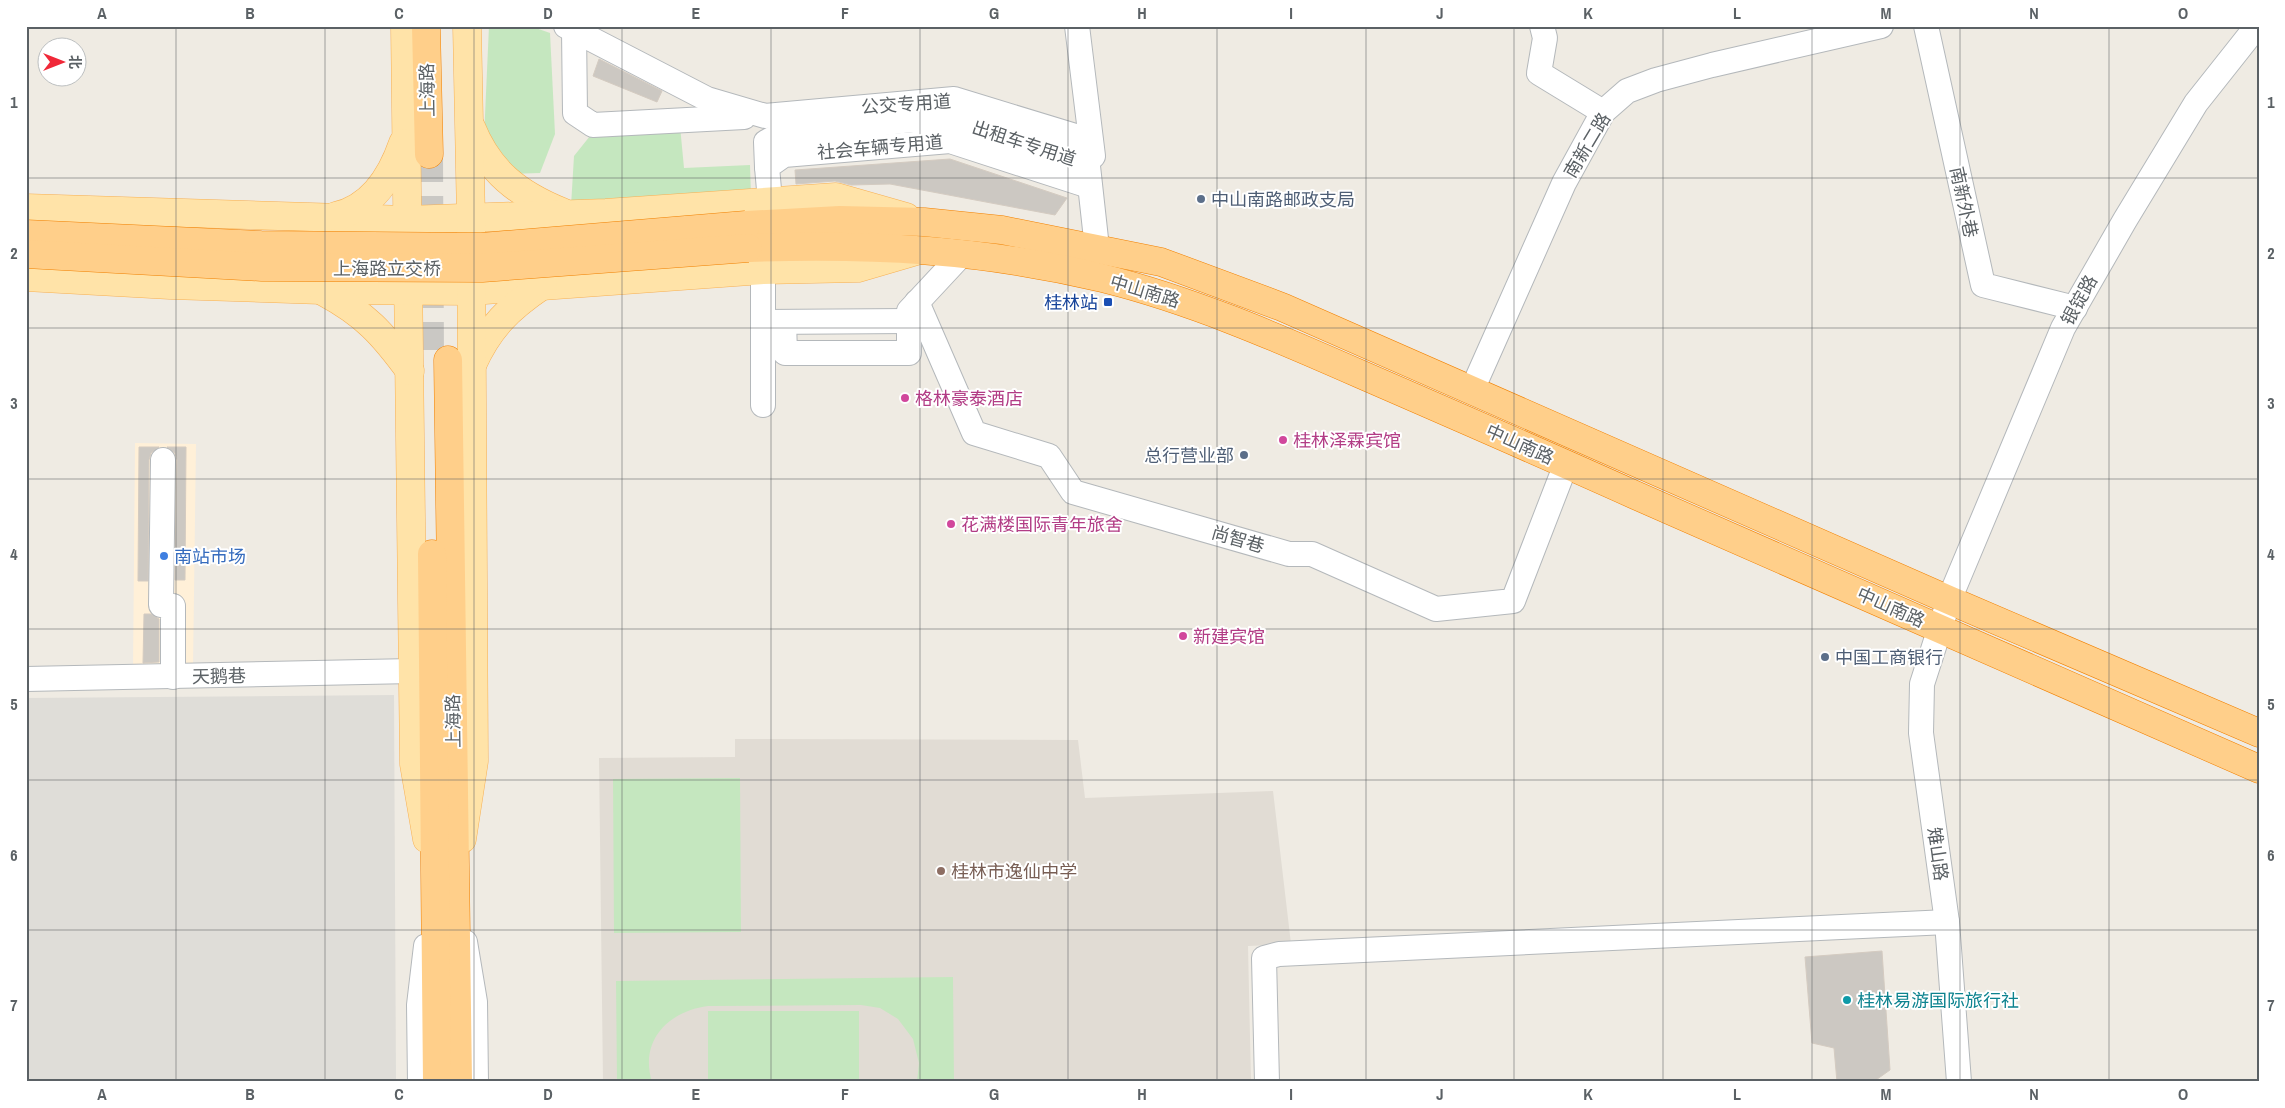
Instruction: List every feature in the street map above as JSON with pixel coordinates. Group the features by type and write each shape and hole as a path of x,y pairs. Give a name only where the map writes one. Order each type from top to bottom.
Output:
{"highway":[{"name":"上海路","path":"426,26 438,154 444,26"},
{"name":"中山南路","path":"752,248 840,220 924,222 1002,230 1160,262 1282,307 1949,600 2259,733"},
{"name":"上海路立交桥","path":"26,234 262,245 752,248"},
{"name":"中山南路","path":"752,248 840,245 963,253 1103,278 1210,311 1271,335 2259,769"},
{"name":"上海路立交桥","path":"26,254 262,267 482,268 752,248"},
{"name":"上海路","path":"437,1082 445,879 440,364"},
{"name":"上海路","path":"445,879 458,1082"}],"main road":[{"path":"405,26 407,292 440,364 474,761 445,879"},
{"path":"445,879 414,764 413,671 440,364 471,291 467,26"},
{"path":"468,122 478,144 508,183 535,201 568,214"},
{"path":"322,218 344,214 368,201 396,164 406,134"},
{"path":"26,208 407,220 568,214 768,168 836,198 924,222"},
{"path":"26,277 170,285 321,290 471,291 543,285 752,248"},
{"path":"440,364 484,340 515,303 543,285"},
{"path":"321,290 352,307 387,340 440,364"}],"street":[{"path":"1078,26 1100,249"},
{"path":"1542,26 1544,38 1539,73 1603,112"},
{"name":"南新二路","path":"1472,390 1564,183 1603,112 1627,91 1656,80 1712,65 1881,26"},
{"name":"南新外巷","path":"1926,26 1983,285 2074,308"},
{"name":"银锭路","path":"1940,629 1949,600 2063,328 2125,220 2196,103 2257,26"},
{"path":"570,28 575,114 593,124 765,116 768,168"},
{"name":"公交专用道","path":"570,28 707,99 765,116 954,99 1085,139 1089,181"},
{"name":"社会车辆专用道","path":"768,168 784,155 950,141 1089,181"},
{"path":"1089,181 1100,249"},
{"path":"752,248 777,327 764,405"},
{"path":"777,327 912,320 963,253"},
{"name":"尚智巷","path":"912,320 974,433 1049,456 1073,492 1289,554 1312,554 1436,609 1513,601 1566,464"},
{"path":"163,460 161,605 173,606 173,677"},
{"name":"雉山路","path":"1940,629 1922,684 1921,733 1947,922 1959,1082"},
{"name":"天鹅巷","path":"26,679 413,671"},
{"path":"420,1082 419,1004 445,879"},
{"path":"445,879 475,1002 476,1082"},
{"path":"1267,1082 1264,958 1278,954 1947,922"}],"shaded area":[{"name":"南站市场","path":"135,443 196,444 193,669 133,668"},
{"path":"394,695 396,1082 26,1082 26,698"},
{"name":"桂林市逸仙中学","path":"735,739 1078,740 1085,798 1273,791 1291,944 1248,946 1251,1082 603,1082 599,758 735,757"}],"green space":[{"path":"489,26 530,26 550,33 555,134 540,173 510,174 484,138"},
{"path":"680,126 684,168 750,165 751,196 571,206 574,156 594,131"},
{"path":"740,778 741,932 614,933 613,779"},
{"path":"953,977 954,1082 917,1082 919,1063 913,1039 898,1019 880,1008 861,1005 708,1006 694,1009 681,1014 660,1030 650,1053 649,1067 652,1082 617,1082 616,981"},
{"path":"708,1011 859,1011 859,1082 708,1082"}],"building":[{"path":"599,59 662,91 657,102 593,76"},
{"path":"950,159 1067,198 1055,215 890,184 851,185 835,181 796,184 795,170"},
{"path":"139,447 159,447 151,453 149,460 148,581 138,581"},
{"path":"167,447 186,447 185,580 175,580 177,460 175,453"},
{"path":"144,614 151,614 159,619 159,662 143,663"},
{"name":"桂林易游国际旅行社","path":"1882,951 1890,1070 1873,1082 1837,1082 1834,1048 1812,1043 1805,957"}],"tunnel":[{"path":"429,154 430,360"}],"place":[{"name":"中山南路邮政支局","path":"1201,199"},
{"name":"桂林站","path":"1108,302"},
{"name":"格林豪泰酒店","path":"905,398"},
{"name":"桂林泽霖宾馆","path":"1283,440"},
{"name":"总行营业部","path":"1244,455"},
{"name":"花满楼国际青年旅舍","path":"951,524"},
{"name":"南站市场","path":"164,556"},
{"name":"新建宾馆","path":"1183,636"},
{"name":"中国工商银行","path":"1825,657"},
{"name":"桂林市逸仙中学","path":"941,871"},
{"name":"桂林易游国际旅行社","path":"1847,1000"}]}
